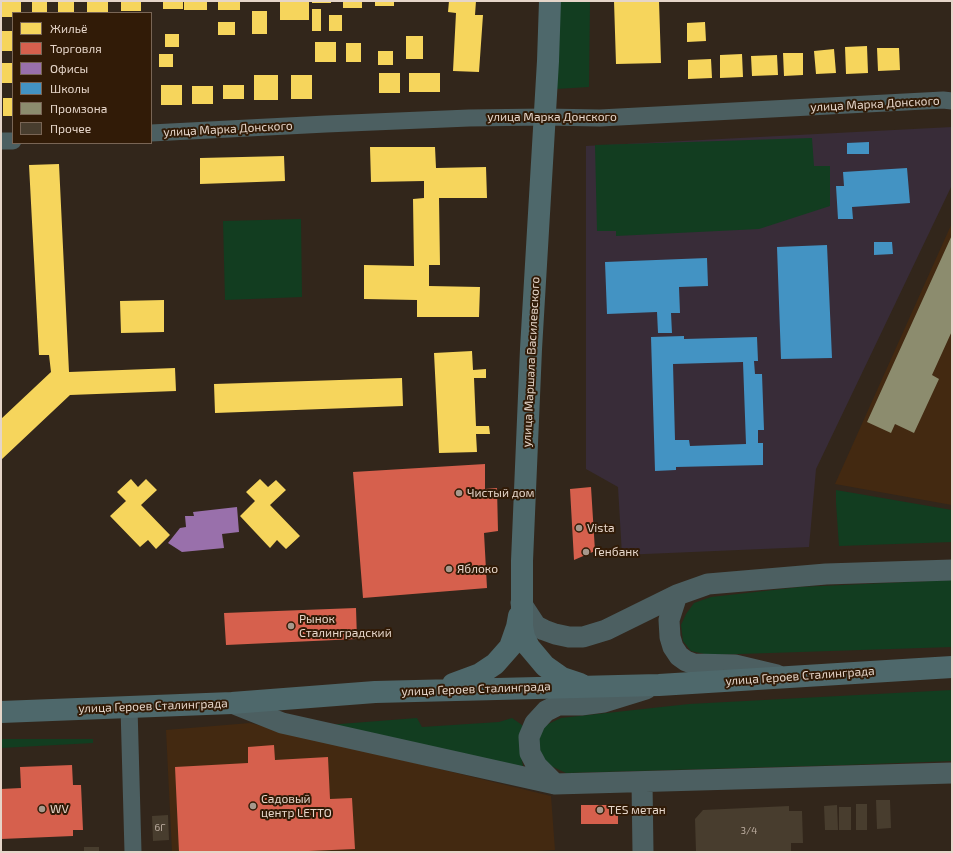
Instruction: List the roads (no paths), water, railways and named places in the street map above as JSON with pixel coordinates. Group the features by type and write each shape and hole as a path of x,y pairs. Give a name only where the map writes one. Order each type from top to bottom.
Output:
{"main road":[{"name":"улица Маршала Василевского","path":"550,1 531,350 521,603 522,626 524,637 532,652 544,666 562,678 589,686"},
{"path":"431,691 480,674 495,664 510,647 517,627 521,603"},
{"name":"улица Героев Сталинграда","path":"1,712 232,703 375,692 659,685 790,678 952,666"}],"street":[{"name":"улица Марка Донского","path":"152,133 469,118 600,118 943,100 952,101"},
{"path":"1,141 12,141"},
{"path":"521,603 536,626 555,634 569,637 583,637 606,630 677,595 708,584 826,574 952,570"},
{"path":"677,595 669,620 670,637 673,647 679,656 694,664 735,665 790,678"},
{"path":"555,784 537,766 530,753 529,737 535,723 546,712 558,705 604,702 659,685"},
{"path":"232,703 282,723 555,784 952,773"},
{"path":"129,707 133,852"},
{"path":"642,782 644,852"}],"place":[{"name":"Чистый дом","path":"459,493"},
{"name":"Vista","path":"579,528"},
{"name":"Генбанк","path":"586,552"},
{"name":"Яблоко","path":"449,569"},
{"name":"Рынок Сталинградский","path":"291,626"},
{"name":"Садовый центр LETTO","path":"253,806"},
{"name":"WV","path":"42,809"},
{"name":"TES метан","path":"600,810"}]}
